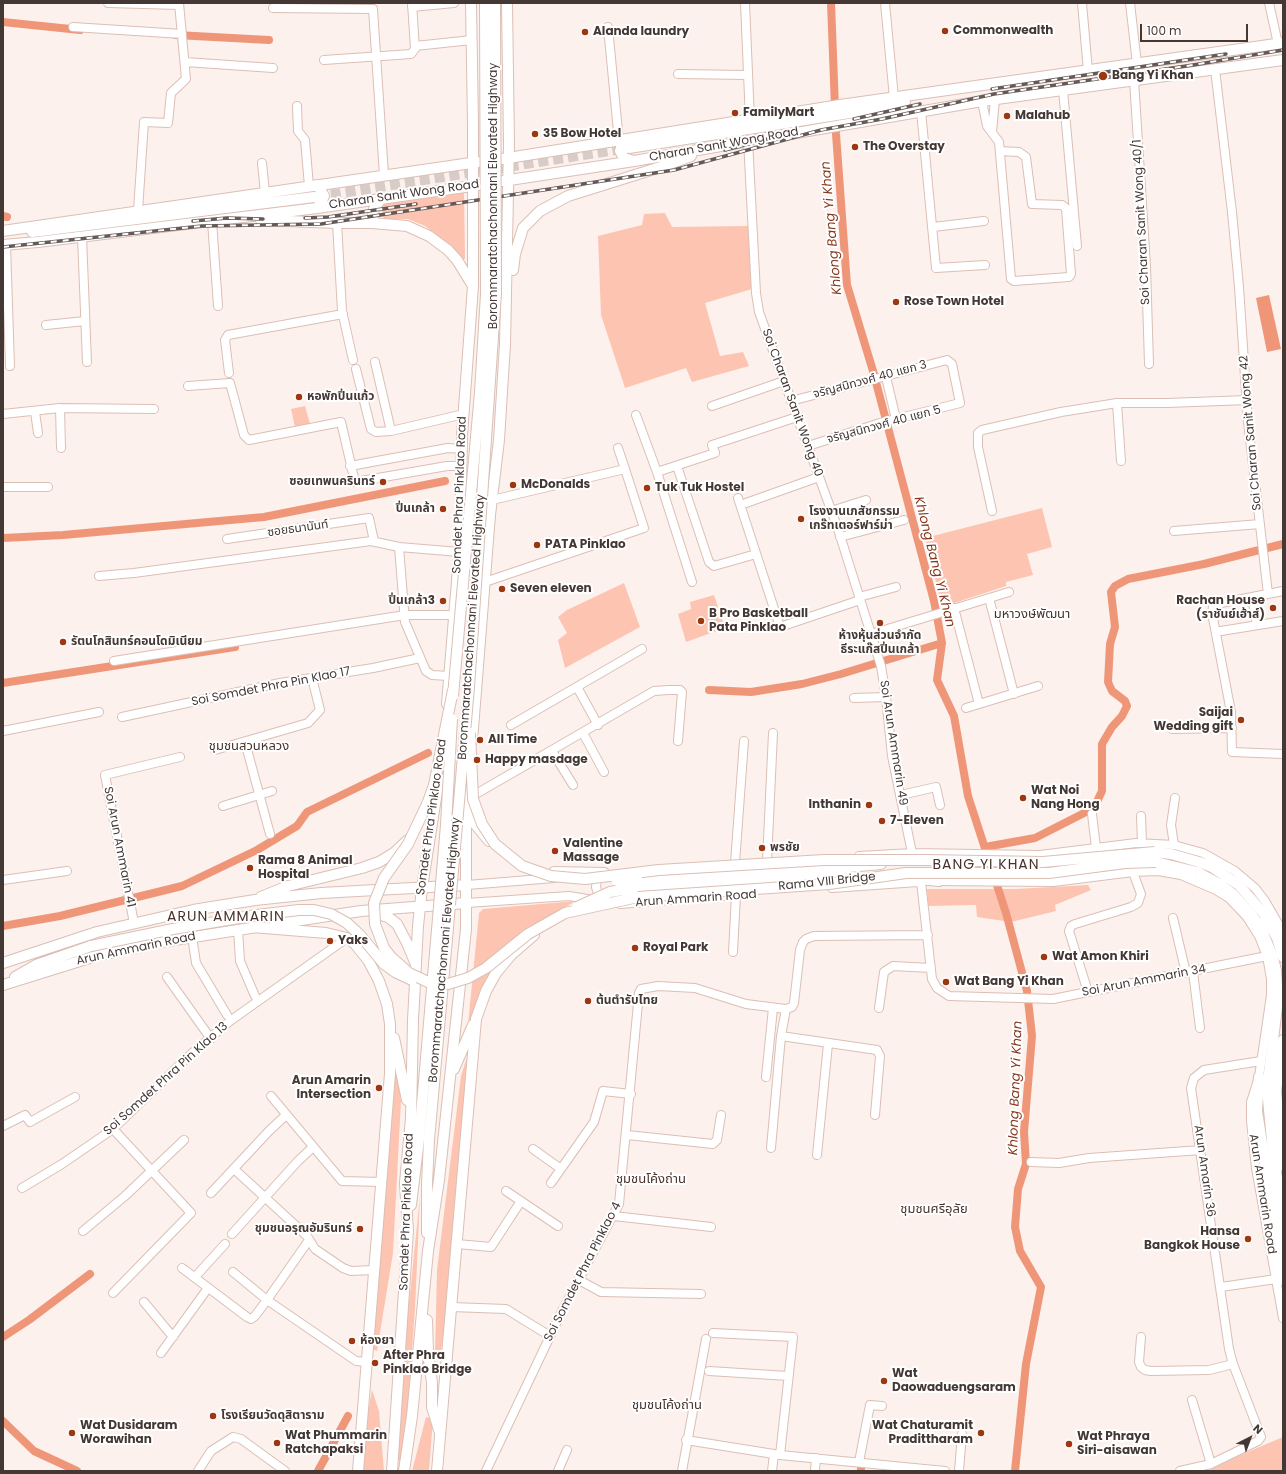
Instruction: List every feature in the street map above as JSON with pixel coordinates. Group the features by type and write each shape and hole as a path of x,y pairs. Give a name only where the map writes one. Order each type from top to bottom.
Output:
{"main road":[{"name":"Somdet Phra Pinklao Road","path":"392,1471 408,1231 405,1183 411,1118 416,966 420,907 442,759 460,548 461,466 473,286 473,78 471,3"},
{"path":"460,548 473,436 481,293 480,3"},
{"name":"Borommaratchachonnani Elevated Highway","path":"428,1251 427,1184 434,1023 453,690 480,392 486,294 485,3"},
{"name":"Borommaratchachonnani Elevated Highway","path":"408,1231 434,1023 469,687 496,293 495,3"},
{"path":"490,515 489,465 500,293 499,3"},
{"name":"Somdet Phra Pinklao Road","path":"404,1471 412,1416 428,1251 439,1180 467,903 466,800 490,515 499,432 506,312 508,181 507,3"},
{"path":"1280,44 1282,60"},
{"name":"Charan Sanit Wong Road","path":"3,232 138,210 508,159 619,142 630,144 893,102 938,93 1280,44"},
{"name":"Charan Sanit Wong Road","path":"4,244 82,237 380,200 634,161 982,100 1282,60"},
{"path":"473,78 478,86 486,92 495,92 504,86 508,77"},
{"name":"Charan Sanit Wong Road","path":"893,102 945,106"},
{"name":"Charan Sanit Wong Road","path":"630,144 750,120 828,112"},
{"path":"473,126 478,135 486,141 495,141 505,134 508,125"},
{"path":"630,144 622,145 620,151 624,158 634,161"},
{"path":"506,312 515,254 523,228 540,211 568,196 666,165 709,148"},
{"path":"312,186 320,189 324,196 318,208"},
{"name":"Charan Sanit Wong Road","path":"3,232 46,232 314,197"},
{"path":"372,223 374,209 380,200"},
{"path":"233,218 337,223 372,223 407,226 429,236 448,250 457,260 473,286"},
{"name":"Charan Sanit Wong Road","path":"4,244 46,232"},
{"path":"473,266 479,258 487,254 495,254 502,259 507,269"},
{"name":"Rama VIII Bridge","path":"469,687 473,799 478,816 488,835 504,852 522,866 551,876 585,879 659,870 824,860 1043,862 1156,852 1171,854 1200,862 1212,867 1239,885 1264,914 1276,938 1283,957"},
{"name":"Rama VIII Bridge","path":"453,690 434,785 428,802 408,844 384,878 374,903 375,924 378,935 387,952 409,973 428,982 448,984 468,978 486,968 528,934 565,913 638,897 829,884 906,874 1049,873 1125,863 1156,862 1196,872 1221,885 1242,903 1260,926 1272,955 1276,970 1278,999 1267,1089 1273,1151 1283,1219"},
{"path":"442,759 448,772 455,774 464,773 470,762"},
{"path":"255,900 288,886 362,868 387,858 405,843 420,826 436,802"},
{"path":"466,813 492,845 503,854 524,865 548,871 604,874"},
{"path":"565,913 604,894 634,888 827,873 946,854"},
{"path":"585,879 608,882 827,873 905,877 939,881"},
{"name":"Arun Ammarin Road","path":"3,963 71,940 134,923 193,910 255,900 321,893 467,886"},
{"name":"Arun Ammarin Road","path":"3,984 96,956 192,936 361,911 467,903"},
{"path":"449,1078 476,1019 486,991 496,973 511,955 534,935 550,924 574,915 625,904"},
{"path":"3,984 36,965 91,946 181,928 271,913 314,910 332,914 347,923 360,935 374,954 395,972 412,980 428,982"},
{"path":"361,911 382,914 396,924 407,943 416,966"},
{"name":"Somdet Phra Pinklao Road","path":"252,927 326,932 347,938 355,944 368,960 379,981 387,1004 390,1024 390,1074 358,1471"},
{"path":"437,1471 476,1019"},
{"path":"390,1024 396,1044 411,1118"},
{"path":"1283,1040 1276,1091 1283,1166"},
{"path":"1260,1074 1257,1111 1279,1279"},
{"path":"425,1291 428,1353 432,1383 432,1407 440,1432"}],"street":[{"path":"108,3 179,4 186,79 171,93 168,123 144,122 138,210"},
{"path":"324,60 411,54 415,49 412,5 454,3"},
{"path":"745,3 750,120"},
{"path":"884,3 893,102"},
{"path":"1082,3 1088,71"},
{"path":"1130,3 1137,64"},
{"path":"1269,3 1280,44"},
{"path":"273,8 373,9 384,175"},
{"path":"73,27 182,34"},
{"path":"608,27 619,142"},
{"path":"415,46 472,40"},
{"path":"185,62 273,68"},
{"name":"Soi Charan Sanit Wong 42","path":"1215,69 1235,242 1248,400 1268,594"},
{"path":"678,74 748,75"},
{"name":"Soi Charan Sanit Wong 40/1","path":"1134,80 1146,266 1149,364"},
{"path":"1063,90 1077,246"},
{"path":"992,132 995,99"},
{"path":"982,100 987,126 998,140 1000,151 1011,279 1014,281 1069,277 1071,274 1066,208 1062,205 1032,204 1026,157 1019,152 1000,151"},
{"path":"297,106 298,131 305,140 312,186"},
{"path":"921,111 936,268 985,265"},
{"name":"Soi Charan Sanit Wong 40","path":"748,140 759,312 840,537 878,658"},
{"path":"262,162 265,193"},
{"path":"212,221 218,306"},
{"path":"933,228 984,221"},
{"path":"337,223 343,314 353,360"},
{"path":"82,237 87,362"},
{"path":"4,244 10,366"},
{"path":"229,373 225,340 228,336 343,314"},
{"path":"46,325 85,321"},
{"name":"จรัญสนิทวงศ์ 40 แยก 3","path":"791,401 947,360 950,361 960,403"},
{"path":"375,362 391,431"},
{"path":"356,369 372,430 391,431 464,414"},
{"path":"882,378 893,420"},
{"path":"712,406 784,381"},
{"path":"188,386 230,383 244,435 249,440 341,422 350,466 355,482 447,466 461,466"},
{"path":"992,511 977,439 978,433 982,430 1060,412 1117,403 1248,400"},
{"name":"จรัญสนิทวงศ์ 40 แยก 5","path":"808,446 880,423 960,403"},
{"path":"1117,403 1121,461"},
{"path":"60,408 61,448"},
{"path":"3,414 35,412 60,408 154,409"},
{"path":"35,412 38,433"},
{"path":"636,415 657,472 692,582"},
{"path":"657,472 715,453 712,445 797,417"},
{"path":"350,466 448,448 462,449"},
{"path":"485,582 644,528 618,448"},
{"path":"677,466 709,562 714,566 756,554"},
{"path":"492,500 625,469"},
{"path":"746,503 819,477"},
{"path":"3,487 48,487"},
{"path":"738,498 780,627 896,587"},
{"path":"831,511 866,500"},
{"name":"ซอยธนานันท์","path":"227,540 369,518 374,541"},
{"path":"840,537 904,520"},
{"path":"1174,531 1260,524"},
{"path":"99,576 134,573 374,541 399,547 460,548"},
{"path":"399,547 405,622 426,671 432,675 449,676"},
{"path":"1283,591 1216,604 1213,606 1231,712 1232,752 1283,754"},
{"path":"871,634 1009,592"},
{"path":"1252,597 1257,625"},
{"path":"989,598 1014,694"},
{"path":"954,608 979,704"},
{"path":"114,661 405,615 454,615"},
{"path":"1221,631 1283,621"},
{"path":"511,725 642,649"},
{"name":"Soi Somdet Phra Pin Klao 17","path":"122,717 280,683 373,668 420,658"},
{"name":"Soi Arun Ammarin 49","path":"878,658 881,666 886,697 890,741 912,853"},
{"path":"215,750 308,723 317,716 320,710 312,678"},
{"path":"966,708 1038,686"},
{"path":"577,687 598,725"},
{"path":"466,800 598,725 654,691 680,690 682,692 683,699 678,741"},
{"path":"854,698 886,697"},
{"path":"3,730 99,712"},
{"path":"1172,729 1232,728"},
{"path":"583,733 604,772"},
{"path":"767,861 773,733"},
{"path":"735,863 744,741"},
{"path":"245,742 270,834"},
{"path":"552,751 573,785"},
{"name":"Soi Arun Ammarin 41","path":"134,923 105,775 180,757"},
{"path":"901,795 936,787 940,805"},
{"path":"223,806 272,791"},
{"path":"1174,845 1171,825 1175,798"},
{"path":"1092,814 1096,848"},
{"path":"1141,816 1142,843"},
{"name":"Arun Ammarin Road","path":"467,886 661,868 735,863 912,853 1040,855 1142,843 1174,845 1204,853 1235,871 1255,888 1265,901 1283,932"},
{"path":"3,880 67,871"},
{"name":"Arun Ammarin Road","path":"467,903 569,896 625,904 939,881 1053,882 1134,872 1158,871 1181,875 1216,890 1229,898 1247,917 1259,936 1267,956 1271,979 1271,995 1260,1074 1283,1247"},
{"path":"1088,992 1069,931 1071,926 1075,924 1131,908 1138,903 1141,894 1134,872"},
{"path":"604,874 597,879 596,887 599,897 606,902"},
{"path":"879,1008 884,972 893,966 931,968 928,934 920,882"},
{"path":"733,952 736,895"},
{"path":"1174,918 1189,973 1200,1028"},
{"path":"238,929 240,961 255,996"},
{"path":"766,1077 773,1008 786,1009 792,1007 794,1003 802,942 814,936 928,934"},
{"path":"192,936 196,963 227,1015"},
{"name":"Soi Somdet Phra Pin Klao 13","path":"22,1188 62,1164 113,1129 191,1054 211,1039 230,1021 347,938"},
{"name":"Soi Arun Ammarin 34","path":"931,968 932,979 937,988 949,996 1053,999 1189,973 1267,956"},
{"path":"167,977 211,1039"},
{"name":"Soi Somdet Phra Pinklao 4","path":"486,1471 550,1336 614,1216 621,1194 639,993 641,989 658,986 695,988 746,1004 773,1008"},
{"path":"771,1148 781,1036 786,1009"},
{"path":"781,1036 876,1050 879,1052 880,1056 874,1115"},
{"path":"817,1155 828,1044"},
{"name":"Arun Amarin 36","path":"1211,1464 1258,1441 1261,1437 1233,1364 1229,1349 1191,1088 1194,1078 1204,1070 1261,1061"},
{"name":"Arun Ammarin Road","path":"1260,1074 1251,1102 1251,1121 1256,1168 1279,1279 1283,1318"},
{"path":"551,1184 594,1122 603,1092 630,1094"},
{"path":"271,1096 342,1181 382,1182"},
{"path":"3,1126 25,1115 30,1122 75,1097"},
{"path":"211,1193 286,1115"},
{"path":"627,1135 713,1144 717,1140 721,1115"},
{"path":"113,1129 191,1213 113,1294"},
{"path":"83,1230 153,1171 184,1140"},
{"path":"232,1234 313,1147"},
{"path":"533,1149 561,1169"},
{"path":"1031,1162 1059,1163 1089,1158 1201,1150"},
{"path":"234,1168 307,1236 308,1240 315,1249 343,1268 351,1271 374,1270"},
{"path":"506,1191 558,1226"},
{"path":"457,1244 491,1247 521,1201"},
{"path":"614,1216 711,1227"},
{"path":"182,1268 251,1319 267,1300 308,1240"},
{"path":"195,1277 225,1244"},
{"path":"233,1272 267,1300 356,1361 367,1362"},
{"path":"1221,1287 1279,1279"},
{"path":"579,1280 600,1292 701,1294"},
{"path":"161,1353 208,1288"},
{"path":"144,1302 173,1337"},
{"path":"451,1307 506,1309 550,1336"},
{"path":"713,1333 793,1337 777,1455 772,1471"},
{"path":"1141,1337 1139,1362 1141,1367 1151,1372 1209,1370 1233,1364"},
{"path":"682,1471 686,1440 706,1339"},
{"path":"709,1371 788,1376"},
{"path":"1180,1471 1211,1464 1192,1400"},
{"path":"859,1462 870,1405 882,1406"},
{"path":"959,1471 962,1434"},
{"path":"198,1471 211,1451 233,1436 241,1439 285,1471"},
{"path":"686,1440 777,1455 945,1471"},
{"path":"558,1471 567,1450"},
{"path":"815,1471 816,1458"}],"shaded area":[{"path":"464,191 465,259 462,259 453,248 425,226 408,219 384,219 382,211 383,204 386,201"},
{"path":"665,213 672,227 749,226 752,289 705,303 720,356 743,352 749,366 692,382 686,368 625,388 601,315 598,236 642,225 644,214"},
{"path":"1269,295 1281,349 1267,352 1256,298"},
{"path":"305,406 310,424 295,427 291,409"},
{"path":"1042,508 1052,547 1027,554 1033,575 1006,582 1006,586 942,607 925,538"},
{"path":"624,583 640,627 565,668 558,640 567,633 558,617 567,610"},
{"name":"B Pro Basketball Pata Pinklao","path":"714,595 725,628 686,642 678,614 691,609 690,602"},
{"path":"1088,885 1091,890 1055,905 1056,911 1011,922 977,917 976,905 928,906 927,889 1015,889"},
{"path":"576,901 525,930 506,949 488,977 468,1024 479,913 483,909"},
{"path":"467,1057 450,1286 441,1351 435,1352 437,1270 461,1076"},
{"path":"396,1066 401,1101 393,1253 377,1351 372,1349"},
{"path":"420,1196 415,1309 407,1417 403,1459 397,1462 402,1372"},
{"path":"372,1390 379,1411 384,1471 363,1471 366,1423"},
{"path":"426,1417 433,1419 429,1471 412,1471"},
{"path":"1283,1437 1283,1471 1211,1471 1210,1468"}],"waterway":[{"name":"Khlong Bang Yi Khan","path":"831,3 836,134 847,285 873,371 934,601 942,643 937,680 954,716 968,796 1006,913 1027,991 1032,1036 1024,1132 1026,1164 1018,1189 1015,1227 1020,1251 1041,1287 1026,1364 1015,1471"},
{"path":"3,22 80,30"},
{"path":"176,35 269,40"},
{"path":"3,216 7,217"},
{"path":"3,538 63,535 264,517 445,481"},
{"path":"985,847 1035,838 1094,808 1102,791 1102,744 1112,727 1122,716 1127,706 1125,701 1112,691 1108,682 1110,644 1115,627 1111,592 1115,586 1128,579 1204,564 1283,544"},
{"path":"709,690 751,692 802,684 841,674 942,643"},
{"path":"3,683 235,647"},
{"path":"3,926 60,916 182,886 257,850 297,826 307,812 428,753"},
{"path":"3,1337 29,1320 90,1274"},
{"path":"318,1471 348,1416"},
{"path":"3,1421 34,1451 77,1471"},
{"path":"861,1466 861,1471"}],"tunnel":[{"path":"316,197 628,148"}],"railway":[{"path":"3,247 202,226 321,224 674,170 821,130 882,119 994,94 1193,65 1283,50"},
{"path":"992,89 1226,54"},
{"path":"854,119 920,104"},
{"path":"725,150 779,136"},
{"path":"305,218 328,217 416,204"},
{"path":"193,221 227,218 263,219"}],"place":[{"name":"Commonwealth","path":"945,31"},
{"name":"Alanda laundry","path":"585,32"},
{"name":"Bang Yi Khan","path":"1103,76"},
{"name":"FamilyMart","path":"735,113"},
{"name":"Malahub","path":"1007,116"},
{"name":"35 Bow Hotel","path":"535,134"},
{"name":"The Overstay","path":"855,147"},
{"name":"Rose Town Hotel","path":"896,302"},
{"name":"หอพักปิ่นแก้ว","path":"299,397"},
{"name":"ซอยเทพนครินทร์","path":"383,482"},
{"name":"McDonalds","path":"513,485"},
{"name":"Tuk Tuk Hostel","path":"647,488"},
{"name":"ปิ่นเกล้า","path":"443,509"},
{"name":"โรงงานเภสัชกรรม เกร๊ทเตอร์ฟาร์ม่า","path":"801,519"},
{"name":"PATA Pinklao","path":"537,545"},
{"name":"Seven eleven","path":"502,589"},
{"name":"ปิ่นเกล้า3","path":"443,601"},
{"name":"Rachan House (ราชันย์เฮ้าส์)","path":"1273,608"},
{"name":"B Pro Basketball Pata Pinklao","path":"701,621"},
{"name":"ห้างหุ้นส่วนจำกัด ธีระแก๊สปิ่นเกล้า","path":"880,623"},
{"name":"รัตนโกสินทร์คอนโดมิเนียม","path":"63,642"},
{"name":"Saijai Wedding gift","path":"1241,720"},
{"name":"All Time","path":"480,740"},
{"name":"Happy masdage","path":"477,760"},
{"name":"Wat Noi Nang Hong","path":"1023,798"},
{"name":"Inthanin","path":"869,805"},
{"name":"7-Eleven","path":"882,821"},
{"name":"พรชัย","path":"762,848"},
{"name":"Valentine Massage","path":"555,851"},
{"name":"Rama 8 Animal Hospital","path":"250,868"},
{"name":"Yaks","path":"330,941"},
{"name":"Royal Park","path":"635,948"},
{"name":"Wat Amon Khiri","path":"1044,957"},
{"name":"Wat Bang Yi Khan","path":"946,982"},
{"name":"ต้นตำรับไทย","path":"588,1001"},
{"name":"Arun Amarin Intersection","path":"379,1088"},
{"name":"ชุมชนอรุณอัมรินทร์","path":"360,1229"},
{"name":"Hansa Bangkok House","path":"1248,1239"},
{"name":"ห้องยา","path":"352,1341"},
{"name":"After Phra Pinklao Bridge","path":"375,1363"},
{"name":"Wat Daowaduengsaram","path":"884,1381"},
{"name":"โรงเรียนวัดดุสิตาราม","path":"213,1416"},
{"name":"Wat Dusidaram Worawihan","path":"72,1433"},
{"name":"Wat Chaturamit Pradittharam","path":"981,1433"},
{"name":"Wat Phummarin Ratchapaksi","path":"277,1443"},
{"name":"Wat Phraya Siri-aisawan","path":"1069,1444"}],"district":[{"name":"มหาวงษ์พัฒนา","path":"1032,615"},
{"name":"ชุมชนสวนหลวง","path":"249,747"},
{"name":"BANG YI KHAN","path":"986,865"},
{"name":"ARUN AMMARIN","path":"226,917"},
{"name":"ชุมชนโค้งถ่าน","path":"651,1180"},
{"name":"ชุมชนศรีอุลัย","path":"934,1210"},
{"name":"ชุมชนโค้งถ่าน","path":"667,1406"}]}
